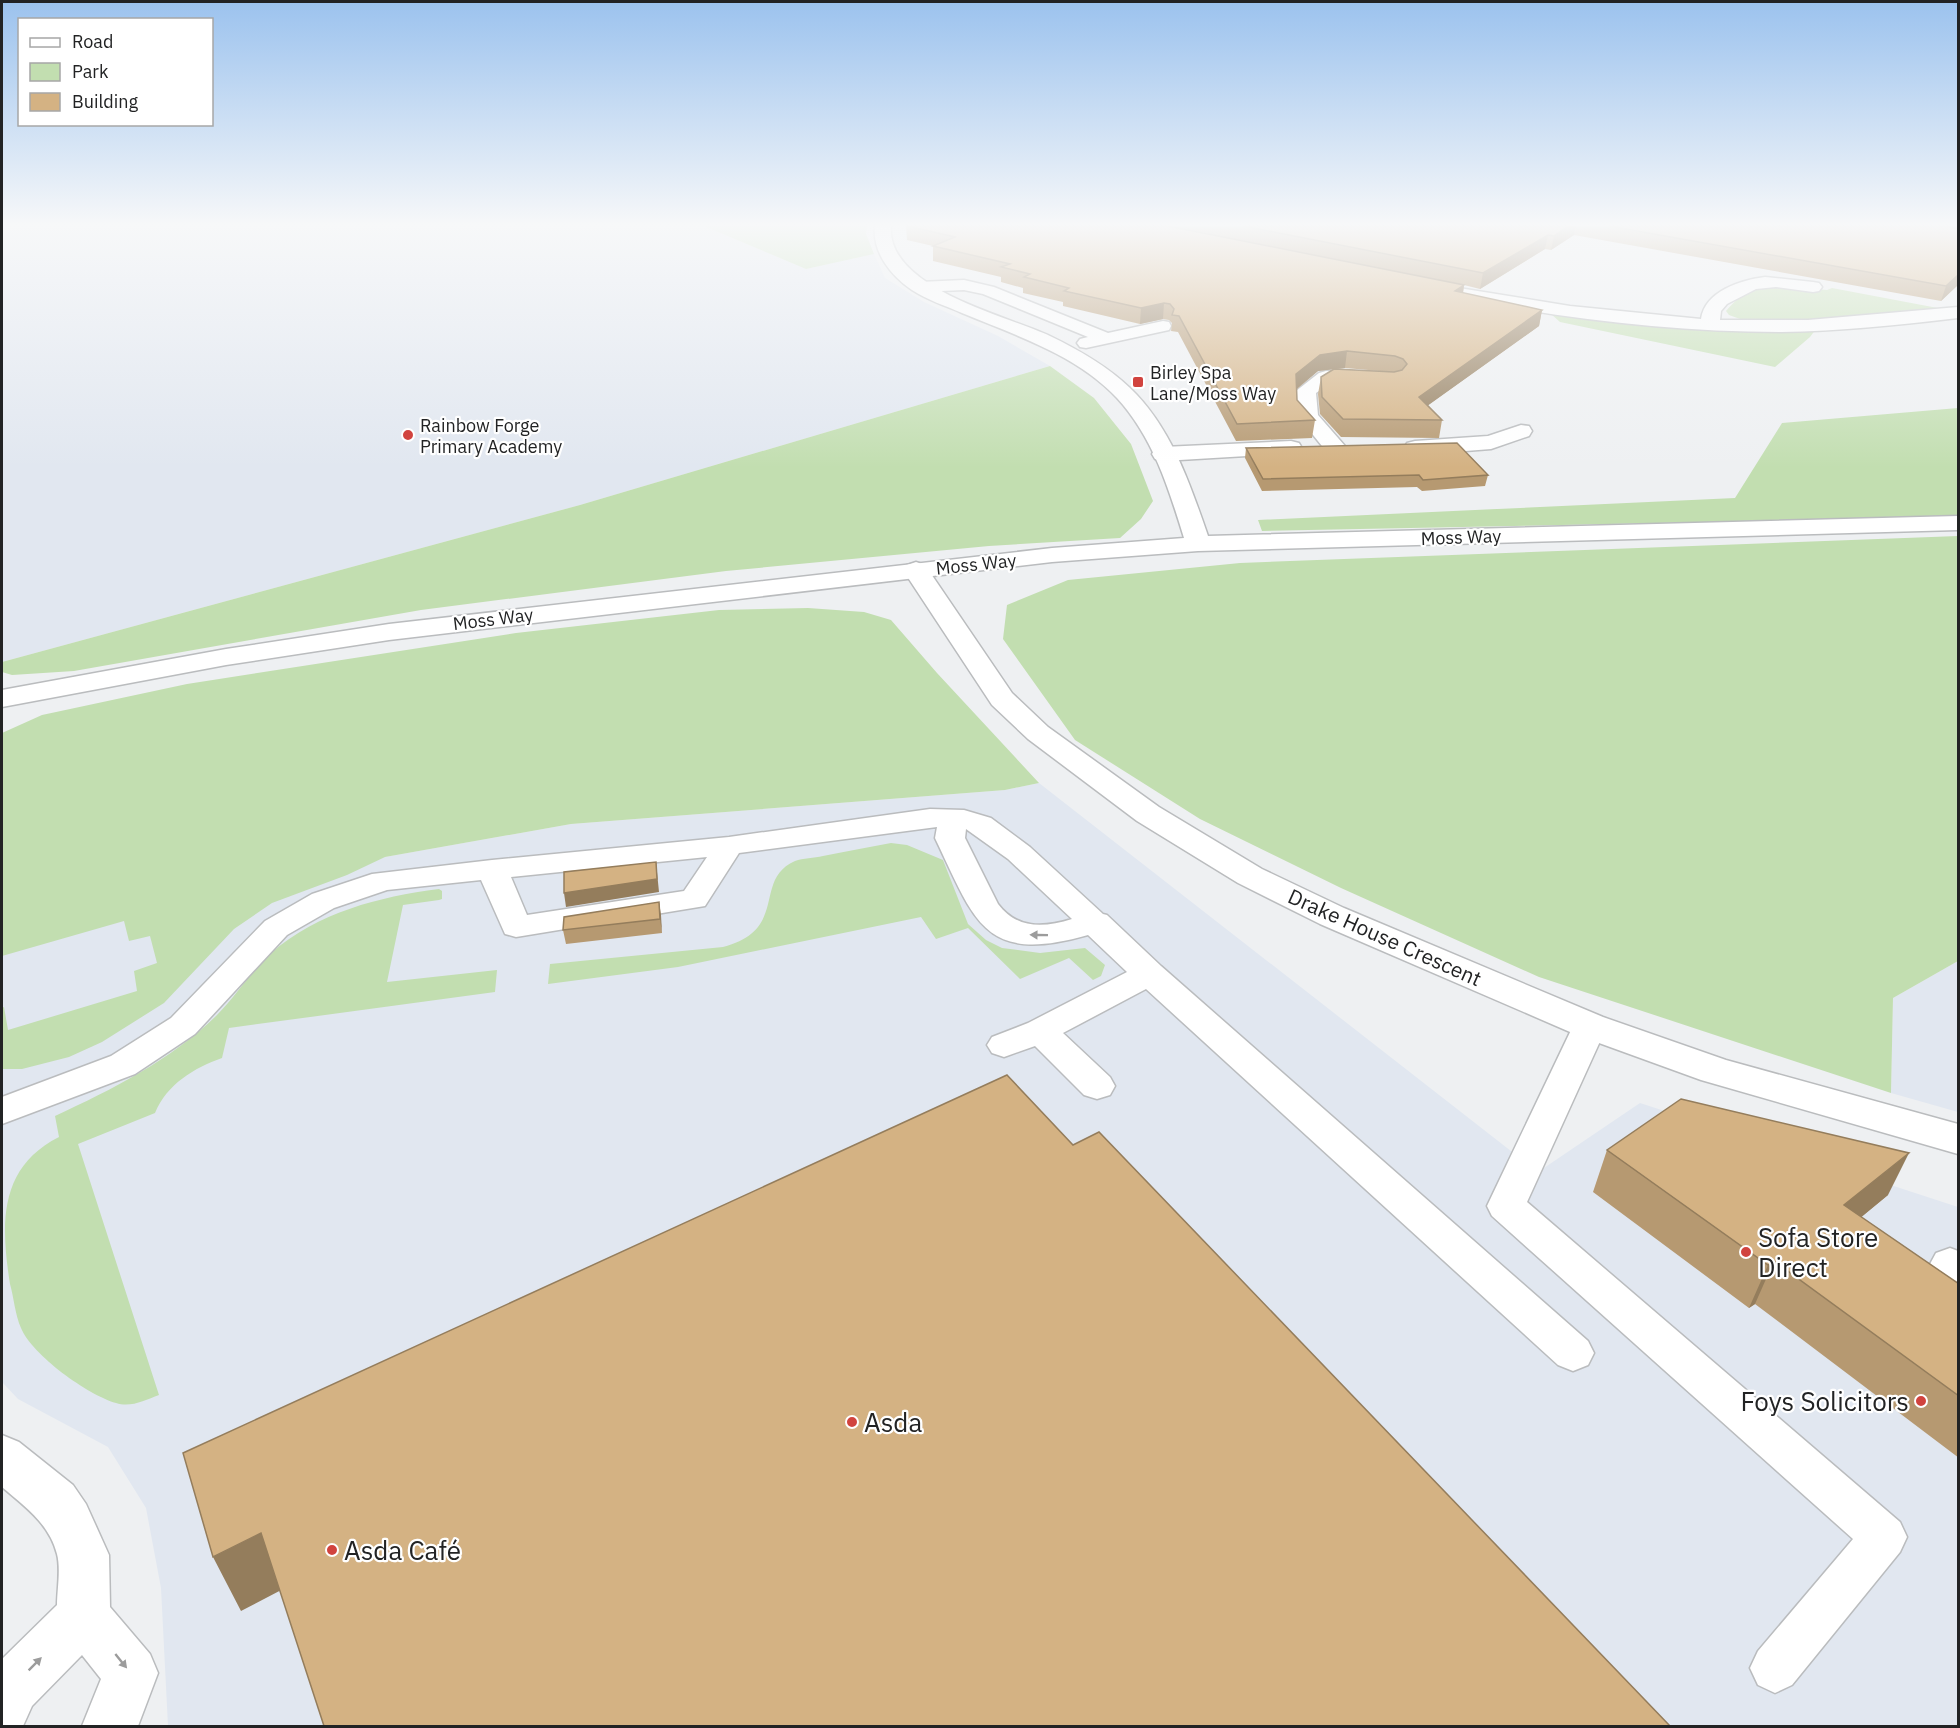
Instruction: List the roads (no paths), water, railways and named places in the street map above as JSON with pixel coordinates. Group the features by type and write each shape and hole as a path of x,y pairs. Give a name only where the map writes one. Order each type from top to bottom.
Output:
{"street":[{"path":"964,307 1084,362 1123,393 1145,419 1163,454 1186,505 1198,544"},
{"path":"1537,307 1560,311 1712,325 1808,326 1959,312"},
{"path":"1712,325 1711,313 1715,307"},
{"path":"1163,454 1343,446 1308,416 1306,391 1326,377 1381,379"},
{"path":"1390,448 1465,446 1491,442 1521,431"},
{"name":"Moss Way","path":"2,699 226,657 388,632 1052,555 1198,544 1959,523"},
{"name":"Drake House Crescent","path":"916,570 1002,699 1038,733 1148,814 1250,876 1332,916 1590,1026 1715,1070 1959,1139"},
{"path":"2,1457 55,1501 68,1520 83,1555 84,1616 130,1673 110,1726"},
{"path":"2,1711 12,1687 84,1616"}],"lane":[{"path":"1029,307 1105,338"},
{"path":"1059,349 1162,326"},
{"path":"2,1111 123,1065 183,1026 276,928 323,901 383,881 729,846 930,818 953,818 981,824 994,833 1096,922 1149,974 1573,1353"},
{"path":"953,818 950,838 990,918 999,925 1012,932 1050,935 1096,922"},
{"path":"492,869 516,927 694,899 729,846"},
{"path":"1004,1045 1040,1031 1149,974"},
{"path":"1590,1026 1506,1206 1884,1537 1775,1668"},
{"path":"1040,1031 1097,1086"}],"place":[{"name":"Birley Spa Lane/Moss Way","path":"1138,382"},
{"name":"Rainbow Forge Primary Academy","path":"408,435"},
{"name":"Sofa Store Direct","path":"1746,1252"},
{"name":"Foys Solicitors","path":"1921,1401"},
{"name":"Asda","path":"852,1422"},
{"name":"Asda Café","path":"332,1550"}]}
